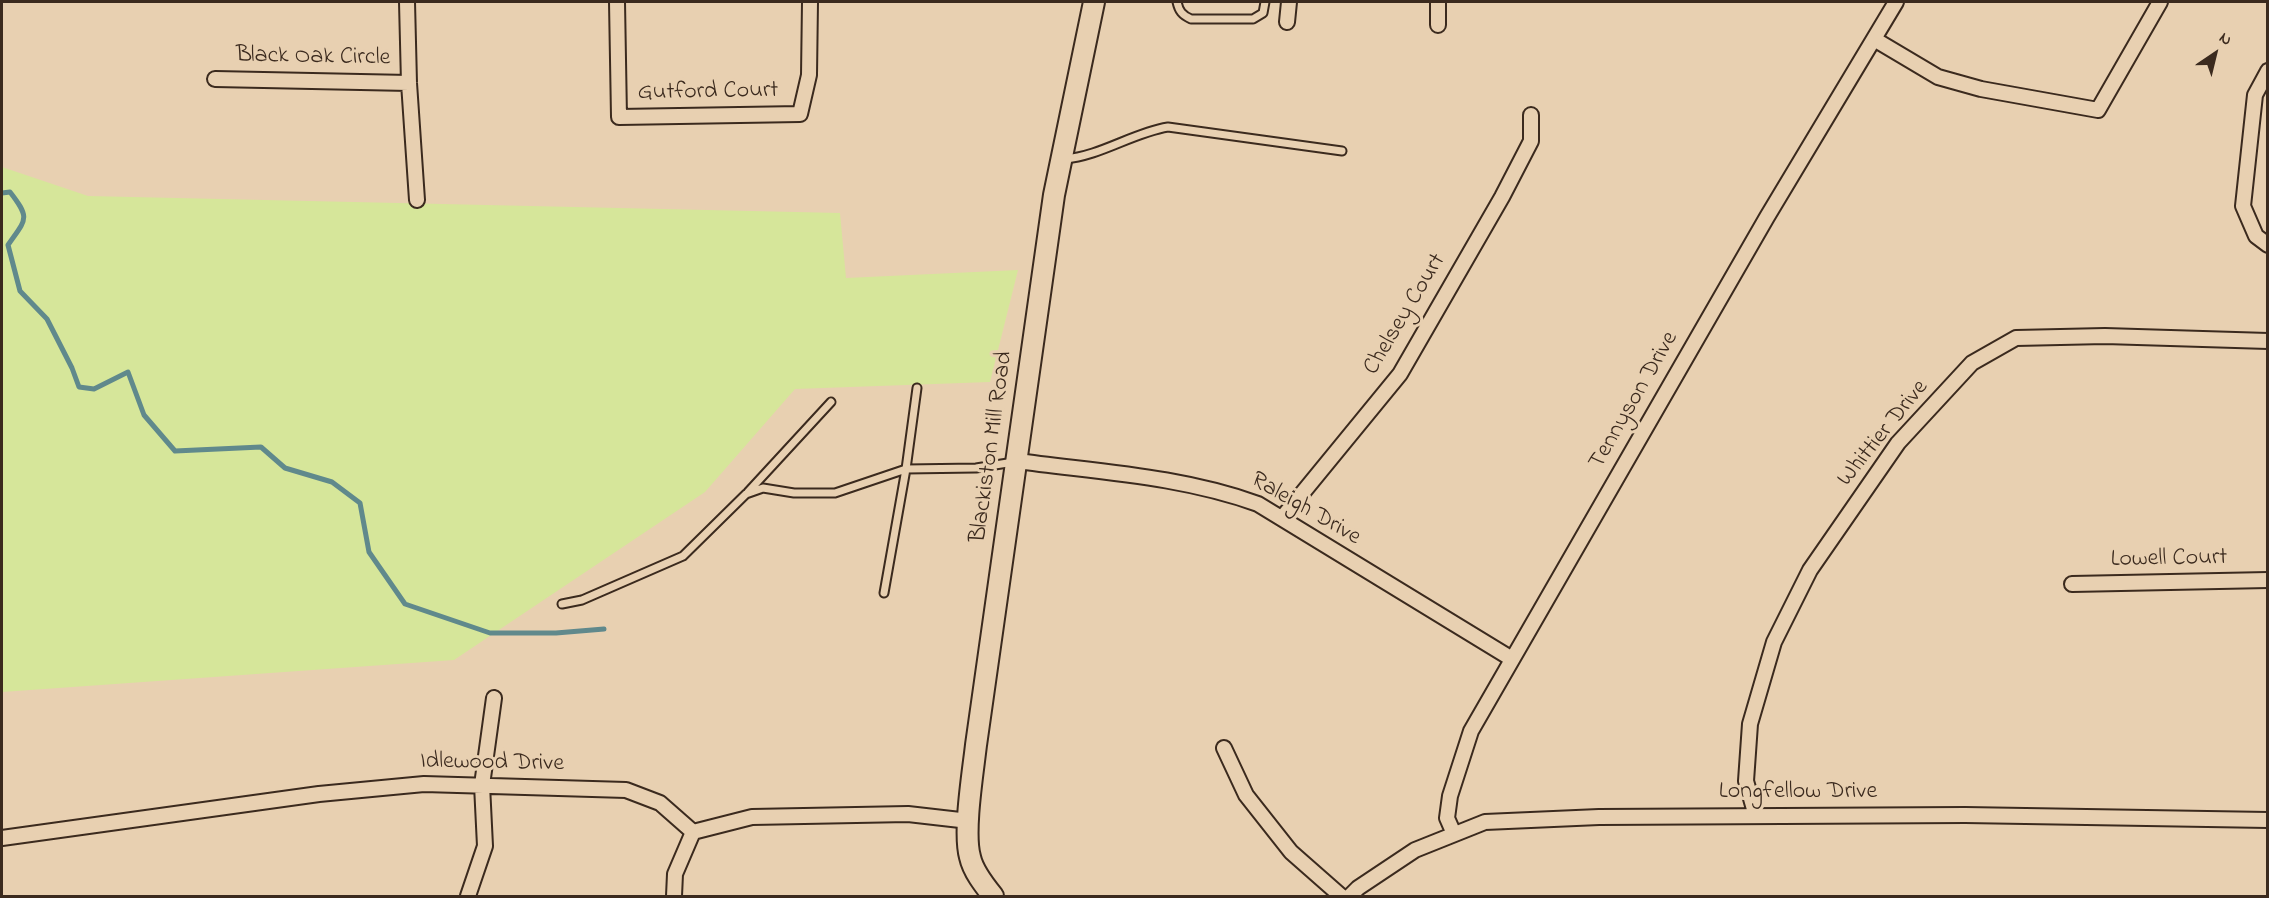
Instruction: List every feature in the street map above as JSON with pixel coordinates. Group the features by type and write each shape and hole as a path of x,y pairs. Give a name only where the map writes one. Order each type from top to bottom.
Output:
{"main road":[{"name":"Blackiston Mill Road","path":"993,897 976,872 969,855 969,821 976,745 1054,195 1094,2"}],"street":[{"path":"407,2 409,83 417,200"},
{"name":"Gutford Court","path":"617,2 619,117 800,114 809,75 810,2"},
{"path":"1287,22 1289,2"},
{"path":"1438,2 1438,25"},
{"name":"Tennyson Drive","path":"1454,834 1446,818 1450,796 1471,731 1761,227 1896,2"},
{"path":"1874,39 1938,77 1981,89 2098,110 2160,2"},
{"path":"2268,71 2255,95 2243,206 2256,236 2268,245"},
{"name":"Black Oak Circle","path":"215,79 409,83"},
{"name":"Chelsey Court","path":"1282,519 1400,374 1531,141 1531,115"},
{"name":"Whittier Drive","path":"1756,816 1746,781 1750,724 1774,642 1810,570 1898,443 1972,363 2016,338 2105,336 2268,341"},
{"name":"Raleigh Drive","path":"1017,461 1163,480 1226,492 1258,504 1512,660"},
{"name":"Lowell Court","path":"2072,585 2268,580"},
{"path":"468,897 485,846 482,785 494,698"},
{"path":"1224,748 1246,795 1271,828 1291,852 1341,897"},
{"name":"Idlewood Drive","path":"2,838 319,794 424,784 626,790 660,803 693,832"},
{"path":"674,897 675,874 693,832 752,818 908,814 969,821"},
{"name":"Longfellow Drive","path":"1350,897 1358,888 1415,850 1485,822 1599,818 1965,815 2268,820"}],"lane":[{"path":"1177,2 1179,10 1191,19 1253,19 1263,13 1265,2"},
{"path":"1061,159 1085,156 1150,130 1168,127 1342,152"},
{"path":"884,593 906,469 917,388"},
{"path":"562,604 582,600 683,556 746,494 831,402"},
{"path":"746,494 764,488 794,493 836,493 906,469 976,468 1017,461"}],"green space":[{"path":"2,167 88,196 840,213 846,278 1018,270 990,382 795,389 705,492 454,660 2,692"}],"waterway":[{"path":"2,193 10,192 21,208 24,219 8,245 20,291 47,319 79,387 94,389 128,372 144,415 175,451 261,447 285,468 332,482 360,503 369,552 405,604 490,633 556,633 604,629"}]}
